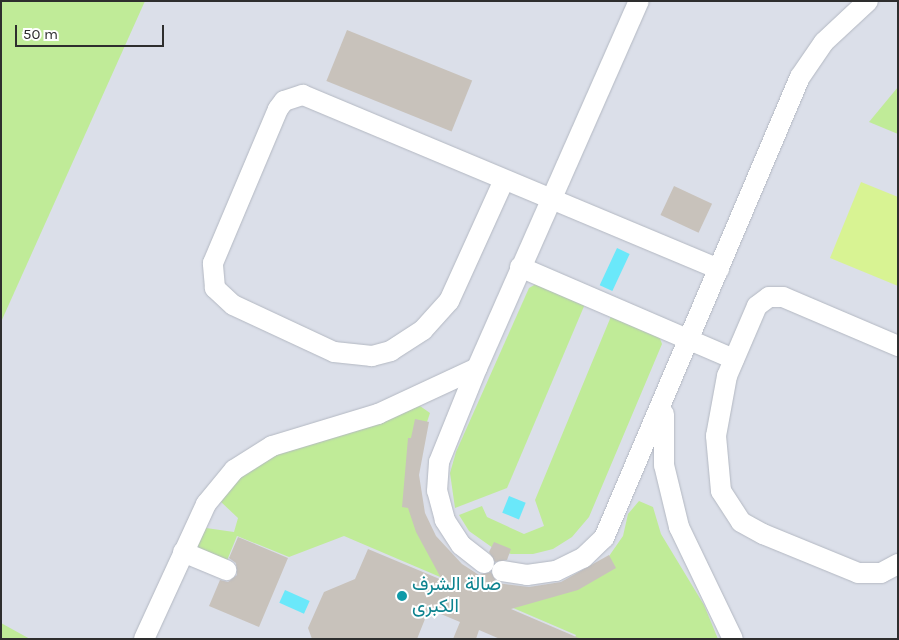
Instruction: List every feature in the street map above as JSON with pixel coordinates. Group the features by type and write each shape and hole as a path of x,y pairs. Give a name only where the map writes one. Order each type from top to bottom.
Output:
{"street":[{"path":"639,1 520,267 443,447 437,491 452,533 493,567 527,575 556,571 594,549 612,525 800,76 824,42 868,1"},
{"path":"504,180 449,301 423,330 391,351 372,356 334,352 233,305 215,288 213,263 278,110 293,96 312,98 719,269"},
{"path":"520,267 734,358"},
{"path":"898,346 776,296 757,306 734,358 722,395 716,436 720,485 733,513 751,529 858,573 881,573 898,564"},
{"path":"144,639 206,504 218,486 252,457 293,438 396,407 477,368"},
{"path":"664,402 664,465 679,527 733,639"},
{"path":"183,552 226,570"}],"shaded area":[{"path":"1,1 898,1 898,639 1,639"}],"green space":[{"path":"1,1 145,1 1,322"},
{"path":"898,87 898,134 869,122"},
{"path":"861,182 898,197 898,286 830,258"},
{"path":"536,284 585,304 507,488 455,508 450,473 456,452 529,288"},
{"path":"612,314 659,336 662,344 589,517 572,537 553,549 533,554 511,554 493,548 469,531 459,515 482,506 487,517 524,534 544,526 535,500"},
{"path":"420,406 430,413 413,464 421,522 473,591 344,536 289,557 237,536 226,563 197,552 197,532 206,528 234,532 238,518 220,501 225,487 263,459"},
{"path":"639,501 653,507 661,534 704,605 718,639 574,639 576,635 490,598 545,592 607,559 623,536 628,514"},
{"path":"1,623 30,639 1,639"}],"water":[{"path":"617,248 630,254 612,291 600,285"},
{"path":"509,496 526,503 519,519 502,513"},
{"path":"285,590 310,601 304,614 279,603"}],"building":[{"path":"347,30 472,81 452,132 326,81"},
{"path":"674,186 712,204 699,233 660,215"},
{"name":"صالة الشرف الكبرى","path":"415,419 429,422 419,475 425,513 436,536 462,564 479,575 491,572 497,583 529,587 561,582 609,555 616,568 578,590 511,609 581,639 500,639 479,630 476,639 453,639 460,622 429,609 417,639 312,639 308,628 324,592 355,579 368,549 442,580 416,532 408,508 402,507 408,438 411,438"},
{"path":"238,537 288,558 259,627 209,606 220,580 228,582 237,575 236,563 229,558"},
{"path":"494,542 511,549 507,560 495,562 489,552"}],"place":[{"name":"صالة الشرف الكبرى","path":"402,596"}]}
